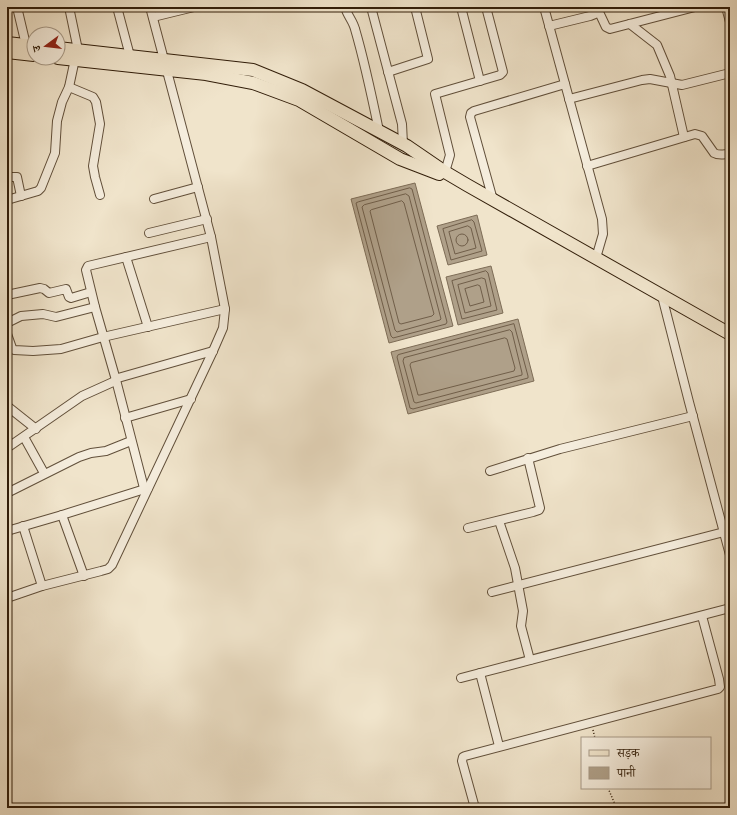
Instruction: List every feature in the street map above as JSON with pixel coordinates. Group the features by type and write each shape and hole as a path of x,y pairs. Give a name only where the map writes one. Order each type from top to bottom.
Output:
{"main road":[{"path":"7,43 26,45"},
{"path":"66,51 76,55 166,65 253,70 302,90 403,144 445,172 492,200 730,334"},
{"path":"7,52 26,54"},
{"path":"66,57 76,55 130,56 206,74 253,83 299,100 400,159 467,185"}],"street":[{"path":"17,7 26,33"},
{"path":"7,200 38,191 41,188 55,153 57,121 62,102 68,88 76,55 68,7"},
{"path":"117,7 130,56"},
{"path":"7,598 42,586 105,570 112,565 146,488 191,399 223,328 226,309 207,219 150,7"},
{"path":"153,17 194,7"},
{"path":"345,7 347,15 353,22 365,62 379,131"},
{"path":"371,7 403,126 403,144"},
{"path":"388,72 428,59 415,7"},
{"path":"462,7 480,81"},
{"path":"445,172 450,155 435,94 500,75 503,72 486,7"},
{"path":"544,7 602,219 602,240 596,258"},
{"path":"549,26 590,16 595,14 599,9 608,29 695,7"},
{"path":"726,7 730,22"},
{"path":"630,24 658,45 672,83 684,137"},
{"path":"569,99 642,80 650,79 685,85 730,73"},
{"path":"492,200 470,113 565,84"},
{"path":"68,88 93,97 96,102 100,124 93,166 100,195"},
{"path":"588,166 684,137 699,134 714,152 719,155 730,154"},
{"path":"7,177 17,177 21,196"},
{"path":"154,199 198,187"},
{"path":"149,233 207,219"},
{"path":"146,488 131,441 116,380 91,292 86,267 89,265 211,237"},
{"path":"126,257 148,327"},
{"path":"7,295 40,288 49,293 66,289 69,297 71,298 91,292"},
{"path":"662,296 692,416 730,554"},
{"path":"7,323 21,316 43,314 58,317 95,307"},
{"path":"7,334 13,350 33,351 61,349 103,337 226,309"},
{"path":"7,448 24,438 82,396 116,380 153,367 213,351"},
{"path":"125,418 191,399"},
{"path":"7,406 36,429"},
{"path":"490,471 560,449 692,416"},
{"path":"24,438 44,473"},
{"path":"7,493 44,473 79,457 91,453 106,451 131,441"},
{"path":"468,528 536,512 540,508 528,458"},
{"path":"7,531 146,488"},
{"path":"62,515 84,576"},
{"path":"499,521 511,554 518,585 523,612 521,626 530,660"},
{"path":"23,526 42,586"},
{"path":"492,592 724,532"},
{"path":"461,678 730,608"},
{"path":"474,808 462,761 462,758 465,756 718,689 720,687 719,679 702,616"},
{"path":"480,673 500,746"}],"path":[{"path":"608,789 614,802 614,808"}],"water":[{"path":"415,183 453,326 389,343 351,199"},
{"path":"477,215 487,255 448,265 437,226"},
{"path":"491,266 503,313 458,325 446,277"},
{"path":"518,319 534,381 408,414 391,352"}]}
